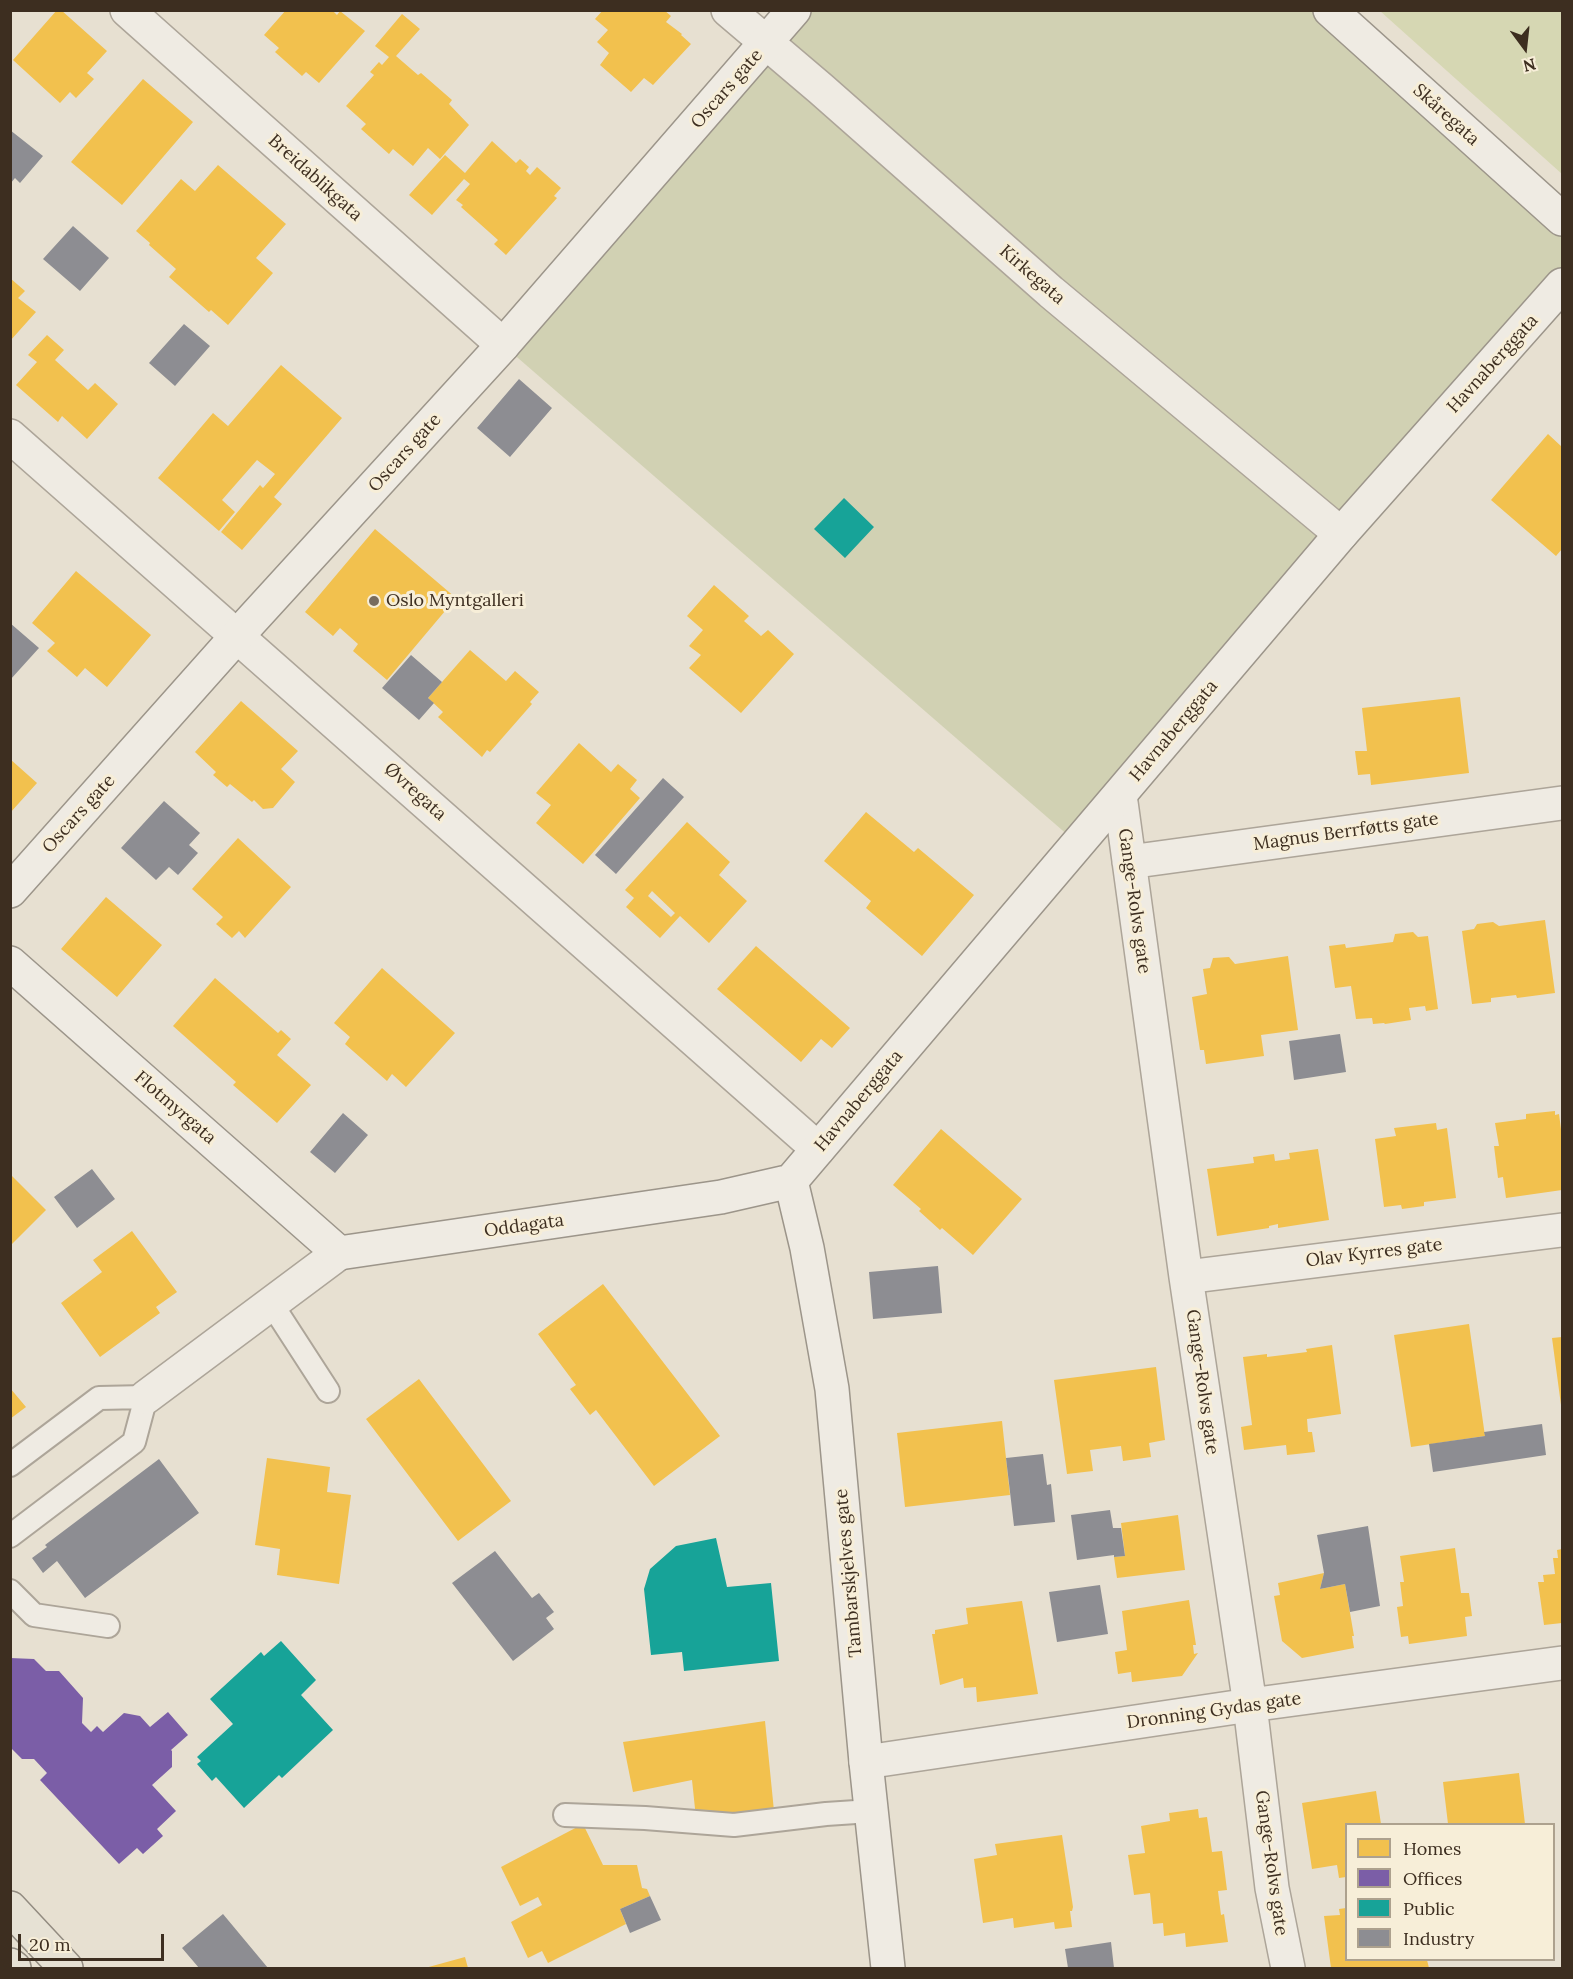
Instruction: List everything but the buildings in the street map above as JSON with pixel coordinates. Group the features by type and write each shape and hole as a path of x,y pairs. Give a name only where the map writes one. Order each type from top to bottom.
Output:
{"main road":[{"path":"10,1908 66,1968"},
{"path":"10,1965 14,1968"}],"street":[{"name":"Breidablikgata","path":"128,10 503,345"},
{"name":"Kirkegata","path":"728,10 1051,292 1341,534"},
{"name":"Oscars gate","path":"10,891 238,635 503,345 794,10"},
{"name":"Skåregata","path":"1330,10 1563,219"},
{"name":"Havnaberggata","path":"791,1181 1341,534 1563,285"},
{"name":"Øvregata","path":"10,436 818,1149"},
{"name":"Gange-Rolvs gate","path":"1120,795 1186,1277 1250,1705 1272,1888 1288,1968"},
{"name":"Magnus Berrføtts gate","path":"1129,862 1563,803"},
{"name":"Flotmyrgata","path":"10,963 339,1253"},
{"name":"Oddagata","path":"146,1397 339,1253 721,1197 791,1181"},
{"name":"Tambarskjelves gate","path":"791,1181 807,1248 832,1389 866,1762 888,1968"},
{"name":"Olav Kyrres gate","path":"1186,1277 1563,1230"},
{"name":"Dronning Gydas gate","path":"866,1762 1250,1705 1563,1663"}],"lane":[{"path":"271,1302 328,1391"},
{"path":"10,1465 99,1398 146,1397 134,1442 10,1536"},
{"path":"10,1591 34,1615 108,1626"},
{"path":"565,1815 734,1825 871,1811"}],"green space":[{"path":"794,11 1330,11 1562,219 1562,285 1077,843 503,345"},
{"path":"1380,11 1562,11 1562,174"}],"place":[{"name":"Oslo Myntgalleri","path":"374,601"}]}
